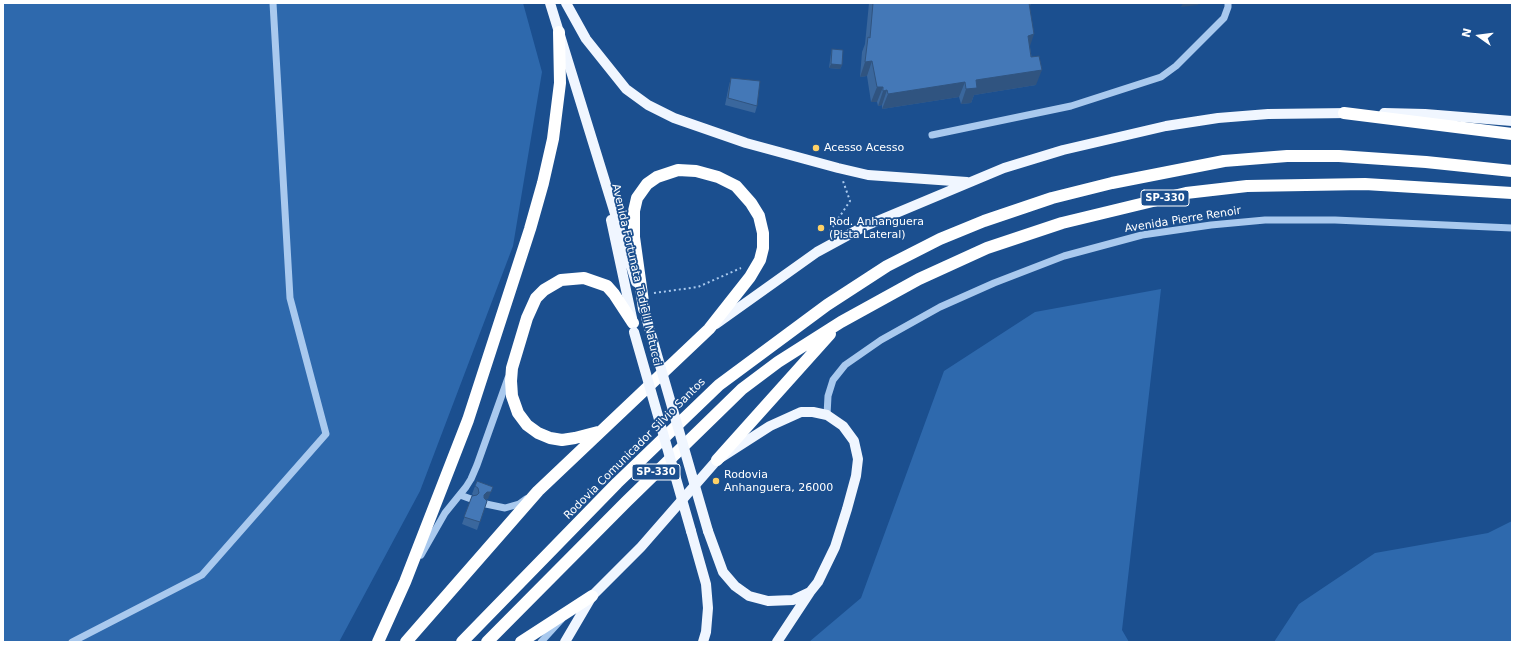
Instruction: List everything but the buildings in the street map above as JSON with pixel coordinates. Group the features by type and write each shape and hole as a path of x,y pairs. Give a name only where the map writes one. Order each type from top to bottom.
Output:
{"highway":[{"path":"378,642 406,582 468,420 530,229 543,183 552,139 560,83 559,32"},
{"path":"1344,113 1512,134"},
{"name":"Rodovia Comunicador Silvio Santos","path":"462,642 617,483 719,385 827,305 888,266 940,240 984,221 1052,198 1112,183 1224,161 1287,156 1339,156 1426,162 1512,171"},
{"path":"406,642 538,491 709,329 750,277 760,260 763,248 763,233 759,216 751,203 736,186 718,177 696,171 678,170 658,177 648,184 637,198 634,211 634,236 645,313"},
{"name":"SP-330","path":"486,642 742,389 778,362 841,322 919,279 987,248 1062,223 1186,193 1247,186 1365,184 1512,193"},
{"path":"600,432 562,440 550,438 538,433 527,425 518,413 512,396 512,368 527,318 536,298 544,290 561,280 584,278 606,286 614,294 634,328"},
{"path":"717,460 841,322"},
{"path":"521,642 592,596"}],"main road":[{"name":"Avenida Fortunata Tadielli Natucci","path":"550,3 645,313 708,531 723,572 735,586 749,596 768,601 793,600 810,592"},
{"path":"566,3 586,39 626,89 648,105 674,118 746,143 868,175 969,182"},
{"path":"709,329 817,252 863,227 1004,168 1063,150 1166,126 1218,118 1268,114 1425,114 1512,121"},
{"name":"Avenida Fortunata Tadielli Natucci","path":"599,162 634,328 706,584 708,608 706,632 703,642"},
{"path":"565,642 592,596 641,547 717,460 770,426 787,417 801,412 813,412 827,415 843,426 854,441 858,458 856,476 835,546 818,582 776,642"}],"street":[{"path":"72,642 202,575 326,434 290,298 273,3"},
{"path":"932,135 1071,106 1161,77 1176,66 1224,18 1228,3"},
{"name":"Avenida Pierre Renoir","path":"827,415 828,396 833,380 845,365 881,340 940,307 994,283 1064,256 1142,235 1211,225 1266,220 1334,220 1512,228"},
{"path":"406,582 444,513 460,495 471,479 512,368"},
{"path":"486,504 498,507 512,507 538,491"},
{"path":"460,495 471,499"},
{"path":"541,642 571,610"}],"path":[{"path":"829,233 850,202 838,168"},
{"path":"643,295 698,287 760,260"}],"shaded area":[{"path":"3,3 523,3 542,72 513,246 420,491 339,642 3,642"},
{"path":"1161,289 1122,630 1129,642 809,642 861,598 944,371 1035,312"},
{"path":"1512,521 1512,642 1274,642 1299,604 1375,553 1488,533"}],"place":[{"name":"Acesso Acesso","path":"816,148"},
{"name":"Rod. Anhanguera (Pista Lateral)","path":"821,228"},
{"name":"Rodovia Anhanguera, 26000","path":"716,481"}]}
